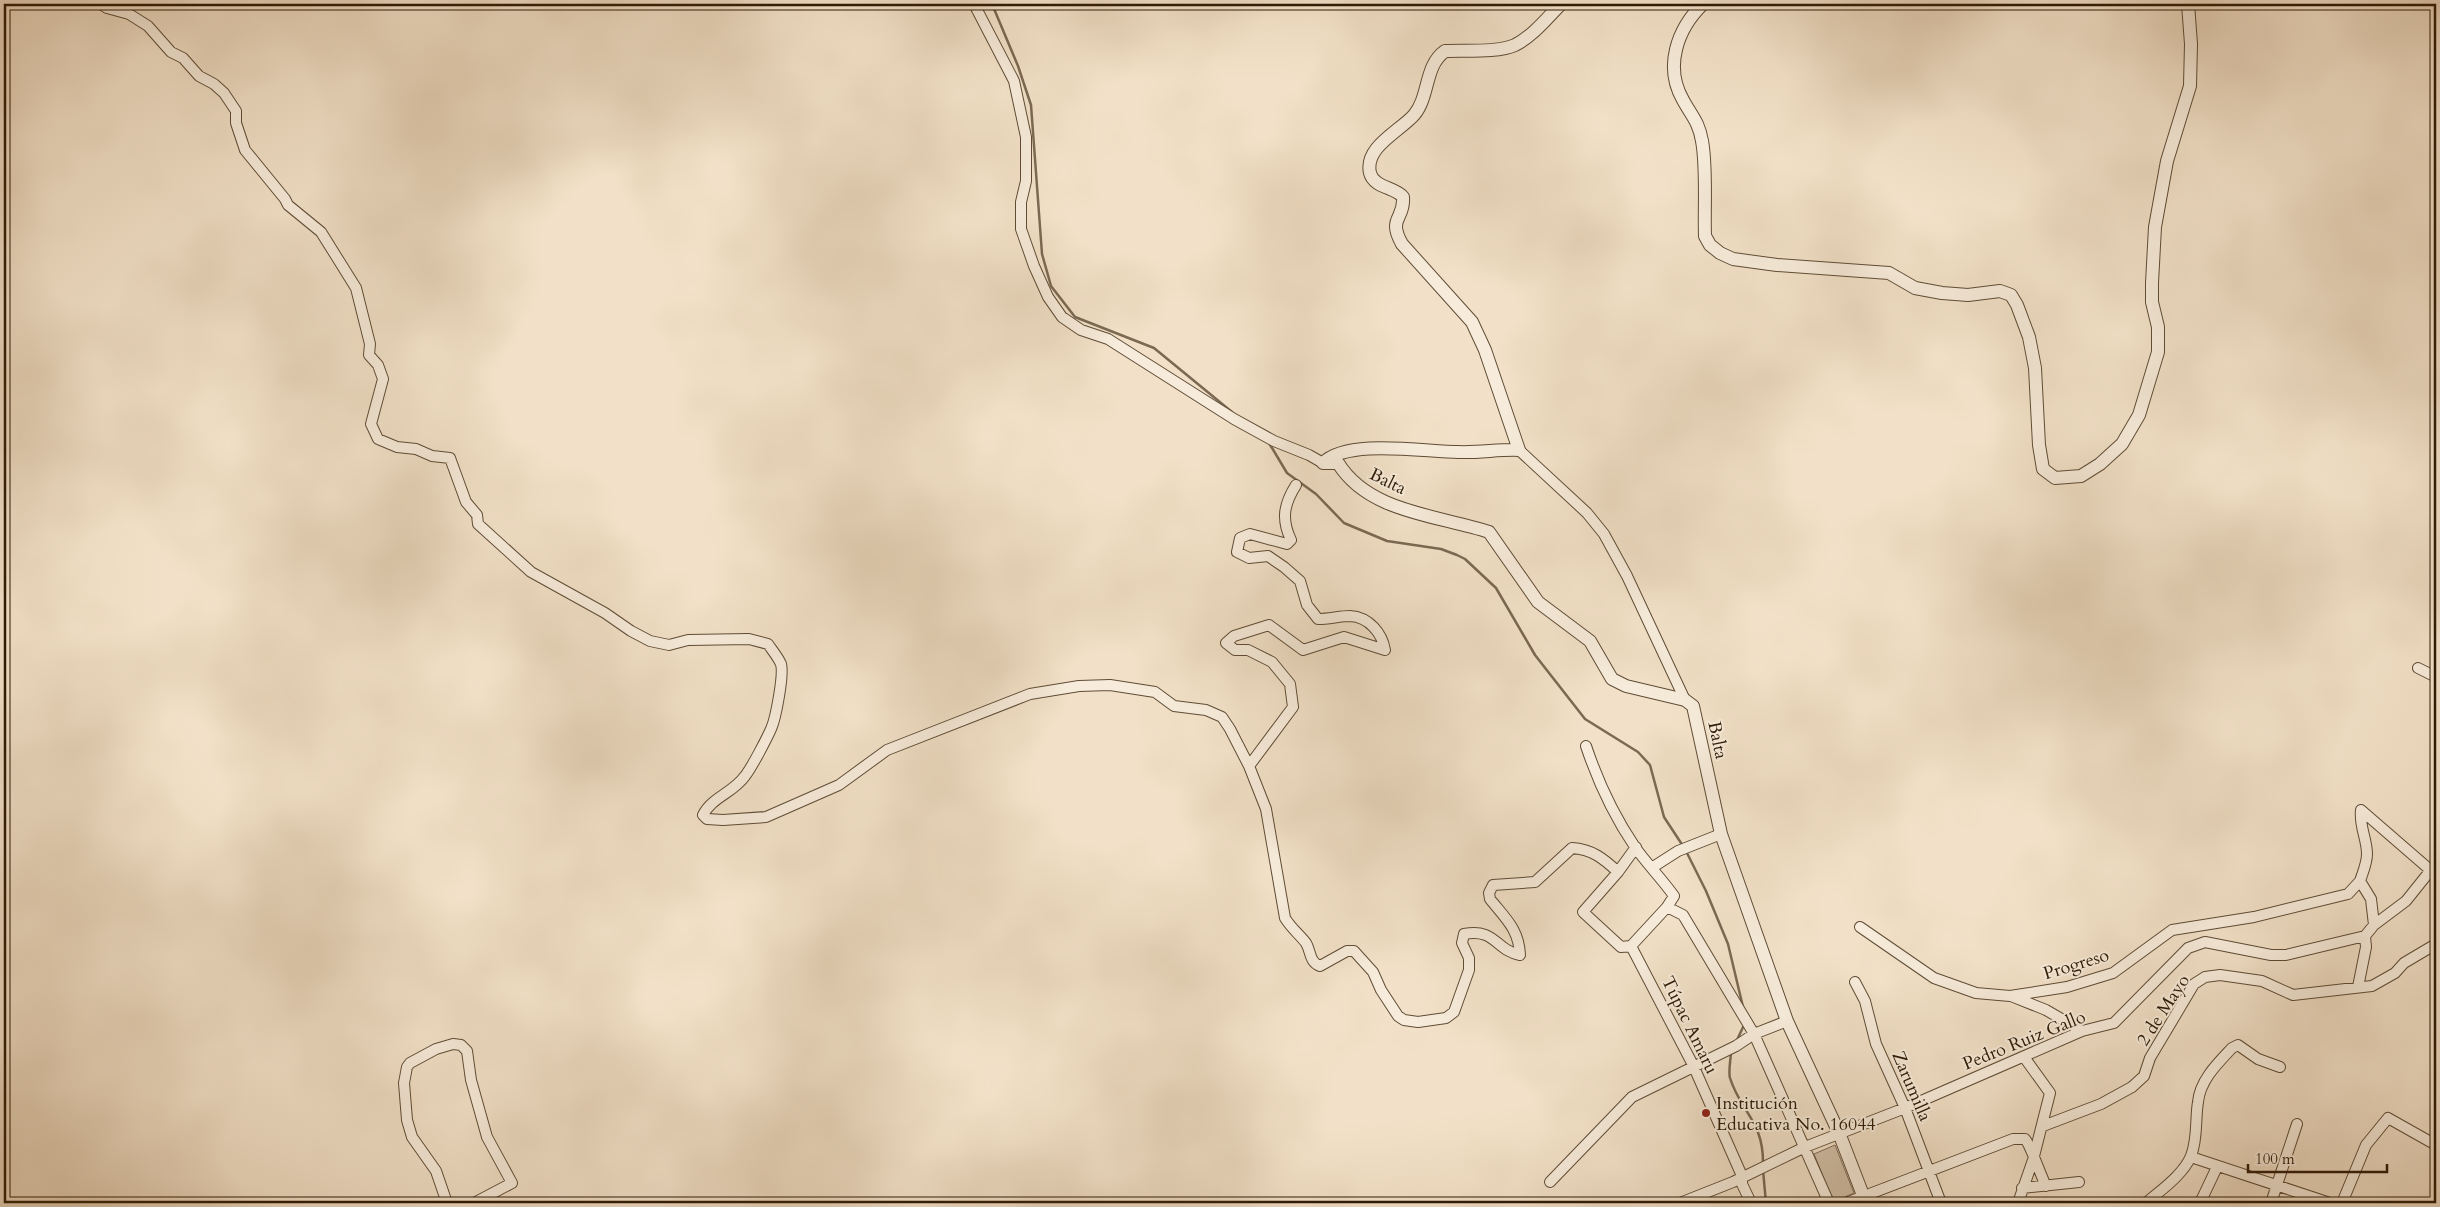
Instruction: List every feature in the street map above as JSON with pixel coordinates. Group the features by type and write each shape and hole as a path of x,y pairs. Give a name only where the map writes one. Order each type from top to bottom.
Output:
{"street":[{"path":"101,4 107,8 124,12 148,26 171,52 183,58 199,76 214,84 224,93 236,111 241,143 248,155 286,199 288,205 321,232 347,272 356,288 370,344 369,355 378,365 383,379 371,424 378,439 397,447 416,449 432,456 450,458 466,502 477,515 478,524 509,554 531,572 605,613 637,635 658,644 724,639 749,639 768,644 781,664 780,684 771,728 745,776 732,790 715,800 703,815 707,818 737,820 766,817 839,785 886,750 1030,694 1079,686 1110,685 1155,692 1174,706 1206,710 1222,717 1249,766 1266,809 1285,918 1290,928 1306,944 1312,960 1316,964 1325,964 1347,951 1354,951 1373,972 1394,1012 1404,1020 1418,1022 1446,1018 1454,1012 1469,970 1469,958 1462,943 1464,934 1487,935 1496,940 1509,953 1520,955 1519,940 1516,932 1490,899 1489,893 1493,885 1535,882 1572,848 1588,850 1598,855 1618,872"},
{"path":"974,4 1014,81 1026,137 1026,181 1021,202 1021,229 1034,266 1048,297 1062,317 1081,330 1108,339 1234,419 1288,448 1309,455 1323,463 1341,453 1386,448 1458,452 1520,450"},
{"path":"1561,4 1539,27 1514,45 1499,48 1445,51 1438,55 1433,63 1421,105 1413,116 1382,142 1370,165 1371,176 1378,184 1403,197 1395,225 1395,232 1402,244 1472,322 1486,350 1520,450 1587,513 1604,534 1627,576 1685,700"},
{"path":"1703,4 1685,27 1675,49 1673,76 1682,100 1697,120 1702,142 1705,236 1710,245 1720,253 1733,259 1778,265 1888,273 1915,288 1942,293 1968,295 2000,291 2011,295 2017,305 2029,337 2035,368 2039,446 2043,469 2055,478 2081,476 2100,464 2122,444 2139,415 2158,352 2158,327 2152,302 2156,228 2168,161 2190,86 2191,44 2188,4"},
{"name":"Balta","path":"1323,463 1338,463 1353,483 1367,493 1434,518 1489,532 1538,602 1590,641 1612,679 1632,688 1685,700 1693,706 1721,834 1787,1021 1839,1132 1865,1200"},
{"path":"1249,766 1293,707 1290,684 1272,662 1248,650 1235,650 1226,643 1234,636 1269,625 1303,650 1344,637 1385,650 1383,640 1369,622 1351,616 1318,619 1307,605 1300,581 1284,567 1268,556 1249,558 1237,552 1240,538 1250,534 1287,544 1291,540 1284,516 1288,498 1296,485"},
{"path":"2418,668 2436,676"},
{"path":"1586,746 1598,781 1612,808 1636,847 1674,896 1667,907 1631,946 1620,947 1584,912 1618,872 1636,847"},
{"path":"2358,987 2366,947 2365,936 2374,925 2406,901 2433,873 2361,810 2360,823 2367,851 2366,862 2360,881 2371,899 2374,925"},
{"path":"1653,867 1678,851 1721,834"},
{"name":"Progreso","path":"1860,927 1934,978 1976,993 2010,996 2067,987 2113,973 2172,930 2254,917 2348,894 2360,881"},
{"path":"1667,907 1683,915 1754,1034 1829,1203"},
{"name":"Pedro Ruiz Gallo","path":"1680,1203 1839,1132 1905,1108 2082,1031 2114,1023 2188,948 2205,942 2272,956 2286,955 2365,936"},
{"name":"2 de Mayo","path":"2042,1126 2101,1104 2132,1087 2144,1076 2150,1058 2194,984 2205,977 2220,975 2262,981 2293,995 2372,986 2395,973 2404,963 2436,944"},
{"name":"Túpac Amaru","path":"1631,946 1664,1005 1693,1065 1742,1176 1742,1184 1751,1203"},
{"name":"Zarumilla","path":"1855,982 1866,1001 1876,1044 1905,1108 1941,1203"},
{"path":"2010,996 2046,1010 2082,1031"},
{"path":"1550,1182 1616,1111 1632,1097 1693,1065 1736,1046 1754,1034 1787,1021"},
{"path":"447,1203 436,1171 412,1137 408,1127 404,1083 406,1070 410,1063 436,1048 453,1044 461,1045 468,1051 471,1080 487,1137 512,1183 474,1203"},
{"path":"2146,1203 2171,1182 2191,1157 2196,1134 2198,1100 2205,1080 2232,1048 2238,1045 2244,1047 2258,1059 2280,1067"},
{"path":"2018,1203 2033,1160 2050,1093 2024,1057"},
{"path":"2342,1203 2366,1145 2388,1118 2436,1145"},
{"path":"2271,1203 2297,1124"},
{"path":"1846,1203 1865,1200 2014,1139 2025,1139 2029,1144 2033,1160 2046,1186"},
{"path":"2191,1157 2330,1203"},
{"path":"2200,1203 2217,1167"},
{"path":"2022,1188 2079,1182"}],"shaded area":[{"path":"1835,1145 1854,1193 1833,1202 1814,1154"}],"waterway":[{"path":"992,4 1018,66 1031,105 1042,254 1051,286 1075,317 1154,348 1232,412"},
{"path":"1269,443 1287,473 1316,494 1344,523 1387,541 1441,549 1457,555 1465,559 1496,588 1535,655 1585,719 1638,752 1650,765 1664,817 1683,846"},
{"path":"1686,851 1706,891 1728,944 1743,1007"},
{"path":"1737,1040 1744,1025"},
{"path":"1731,1051 1730,1078 1756,1127 1760,1138 1763,1165"},
{"path":"1763,1170 1766,1203"}],"place":[{"name":"Institución Educativa No. 16044","path":"1706,1113"}]}
